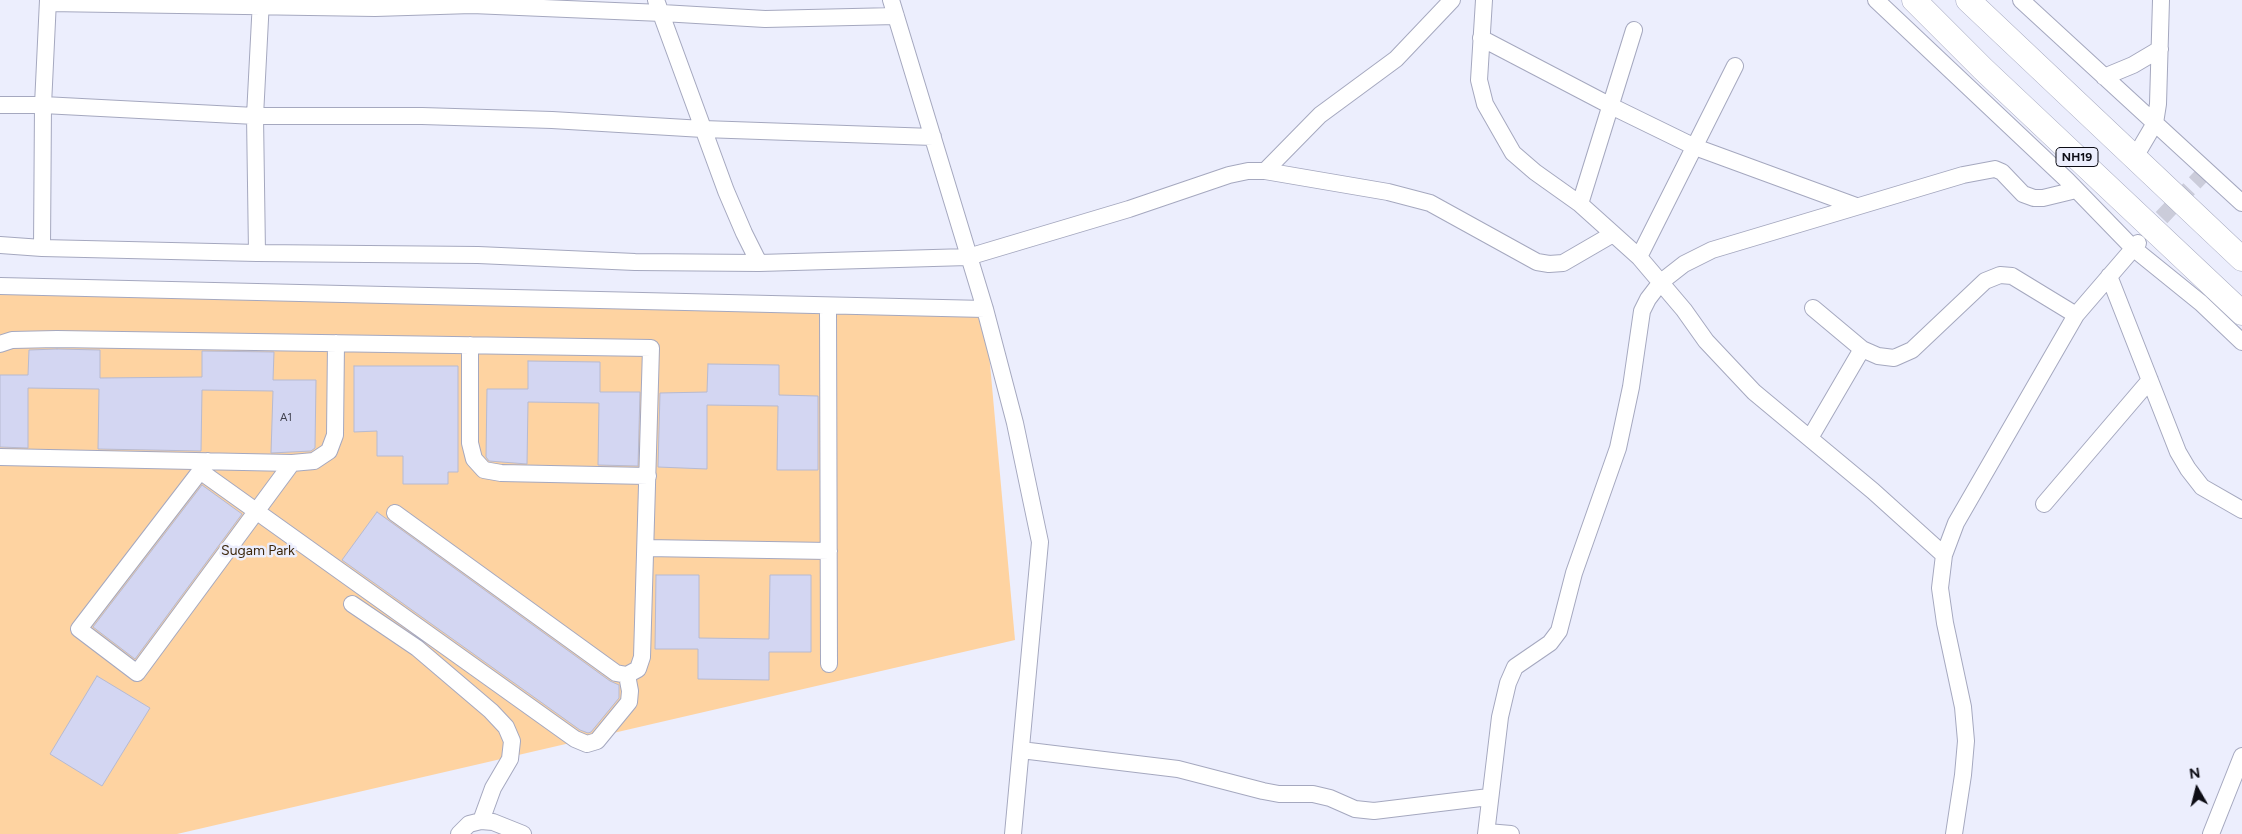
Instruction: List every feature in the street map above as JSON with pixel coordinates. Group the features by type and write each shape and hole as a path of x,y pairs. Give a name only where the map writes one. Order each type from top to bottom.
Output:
{"highway":[{"name":"NH19","path":"1914,0 1983,69 2242,313"},
{"name":"NH19","path":"1968,0 2242,259"}],"street":[{"path":"891,0 984,309 1015,423 1040,542 1012,834"},
{"path":"1264,171 1320,115 1396,59 1452,0"},
{"path":"1484,0 1479,80 1485,104 1513,152 1535,172 1580,204 1639,257 1662,282 1706,341 1747,385 1944,555"},
{"path":"1876,0 2076,190 2242,342"},
{"path":"2020,0 2242,203"},
{"path":"2135,157 2155,123 2158,104 2161,0"},
{"path":"42,248 43,105 48,1 375,4 474,2 659,6 765,19 842,19 896,16"},
{"path":"257,253 255,116 260,3"},
{"path":"659,6 703,129 744,233 759,263"},
{"path":"1580,204 1634,30"},
{"path":"1482,38 1611,106 1695,147 1856,206"},
{"path":"2104,77 2133,65 2160,49"},
{"path":"1639,257 1735,66"},
{"path":"0,104 255,116 422,116 542,120 703,129 932,137"},
{"path":"1511,834 1486,833 1500,717 1508,683 1515,668 1550,643 1559,631 1574,573 1618,448 1631,387 1642,311 1662,282 1698,256 1712,250 1963,175 1995,169 2002,172 2023,194 2034,198 2044,198 2076,190"},
{"path":"0,245 42,248 257,253 478,255 635,262 759,263 968,257 1248,171 1264,171 1388,192 1430,203 1537,262 1549,264 1563,263 1613,234"},
{"path":"1954,834 1966,741 1962,707 1940,588 1944,555 1956,523 2076,315 2136,245"},
{"path":"1813,308 1862,349 1878,356 1894,358 1912,350 1985,281 2000,275 2012,276 2076,315"},
{"path":"2108,276 2178,452 2202,487 2242,510"},
{"path":"0,286 984,309"},
{"path":"828,306 829,664"},
{"path":"0,344 12,340 57,339 651,348 642,657 638,669 627,675 616,673 395,513"},
{"path":"0,457 204,466 314,461 329,451 335,435 336,343"},
{"path":"470,345 470,443 474,459 484,470 502,473 648,476"},
{"path":"1810,438 1862,349"},
{"path":"2044,504 2150,380"},
{"path":"204,466 79,629 137,673 292,463"},
{"path":"204,466 257,511 575,739 587,744 597,741 629,702 627,675"},
{"path":"646,548 829,551"},
{"path":"352,604 417,648 491,711 506,727 512,741 510,759 493,788 481,821"},
{"path":"1021,750 1178,769 1279,794 1313,794 1330,798 1354,810 1374,811 1489,797"},
{"path":"2211,834 2242,756"},
{"path":"459,834 469,824 481,821 493,822 523,834"}],"green space":[{"name":"Sugam Park","path":"0,286 985,309 1015,640 177,834 0,834"}],"building":[{"path":"29,350 100,350 100,378 202,377 202,351 274,352 273,380 316,380 315,448 311,451 271,453 273,391 202,390 201,451 98,449 99,389 28,388 28,448 0,447 0,375 28,375"},
{"path":"528,361 600,362 600,392 640,392 638,466 598,465 599,403 528,402 527,464 489,461 486,457 487,389 528,389"},
{"path":"708,364 779,365 779,395 818,396 818,470 777,470 778,406 707,405 707,469 658,467 660,393 707,392"},
{"path":"354,366 458,366 458,472 448,472 448,484 403,484 403,456 377,456 377,431 354,432"},
{"path":"202,485 242,514 135,659 93,627"},
{"path":"377,512 610,681 619,685 619,698 591,732 588,733 580,730 342,560"},
{"path":"656,575 699,575 699,638 769,639 770,575 811,575 811,652 769,652 769,680 698,679 698,649 655,649"},
{"path":"97,676 150,708 102,786 50,754"}],"tunnel":[{"path":"2145,235 2205,172"}]}
